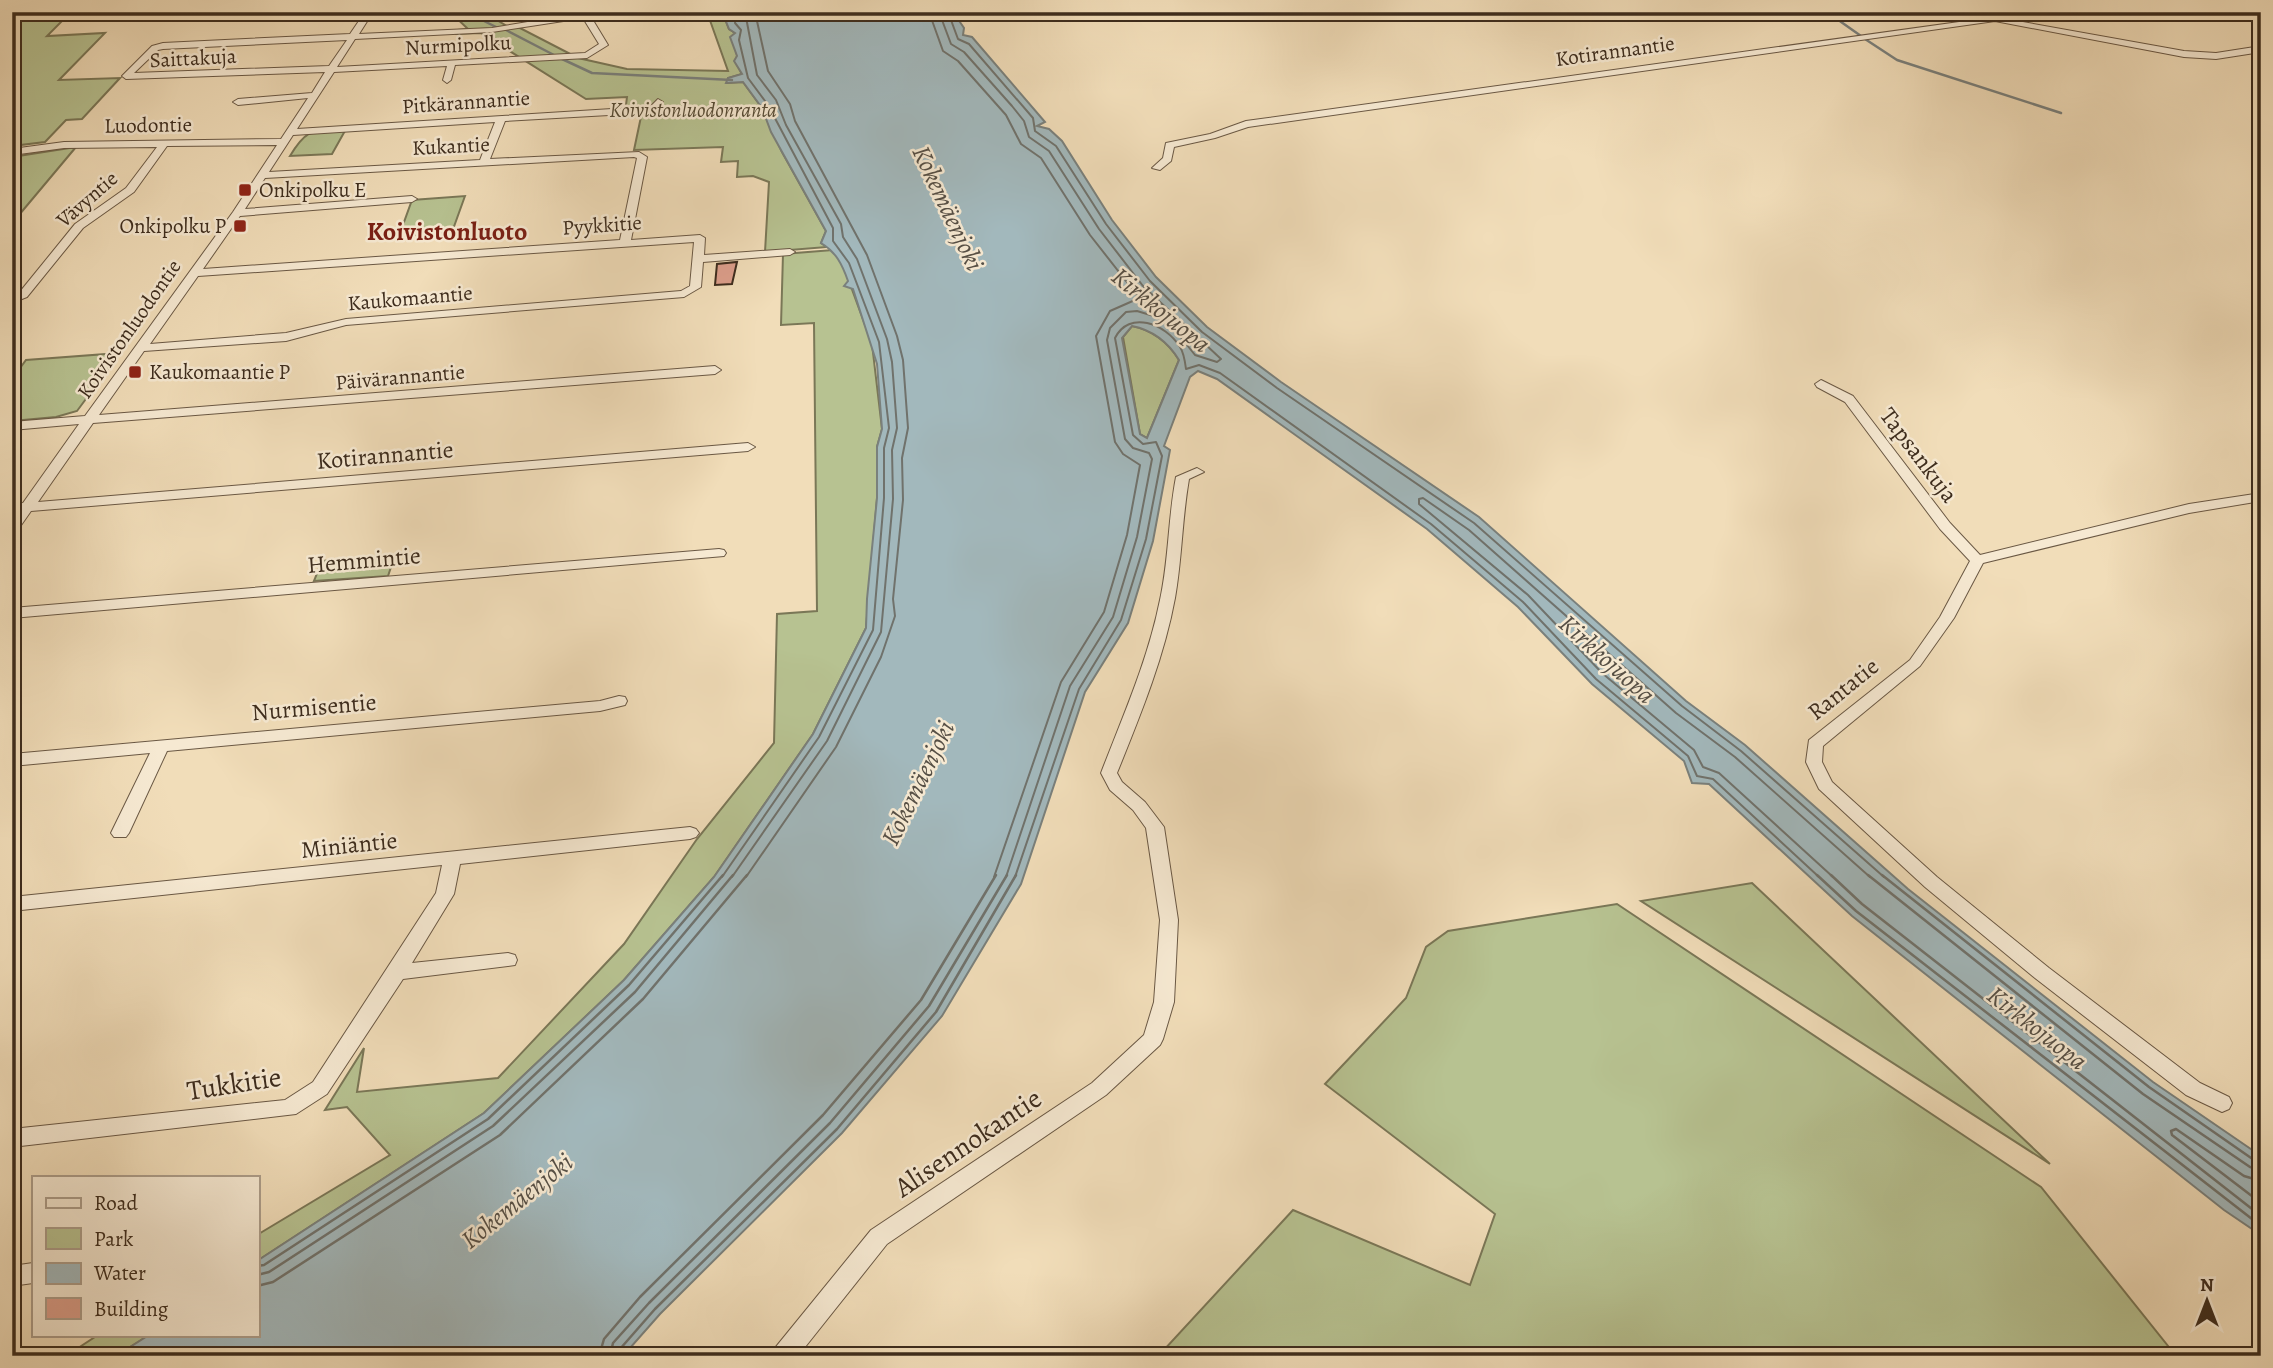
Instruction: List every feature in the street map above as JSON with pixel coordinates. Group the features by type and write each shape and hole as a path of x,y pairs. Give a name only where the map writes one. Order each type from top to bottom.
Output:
{"street":[{"path":"66,12 61,17 187,12"},
{"name":"Koivistonluodontie","path":"12,528 20,507 88,421 237,213 369,12"},
{"path":"352,37 492,30 585,14"},
{"name":"Nurmipolku","path":"331,70 587,55 604,45 585,14"},
{"name":"Kotirannantie","path":"1157,168 1168,159 1169,145 1212,136 1246,124 1994,19 2184,54 2216,57 2261,49"},
{"name":"Saittakuja","path":"331,70 126,76 155,48 163,46 352,37"},
{"path":"447,80 452,68 450,64"},
{"path":"238,102 315,95"},
{"name":"Pitkärannantie","path":"288,137 502,117 643,110 655,107 658,102"},
{"path":"484,163 502,117"},
{"name":"Luodontie","path":"12,152 57,145 164,144 288,137"},
{"name":"Vävyntie","path":"12,300 23,295 79,226 130,190 164,144"},
{"name":"Kukantie","path":"262,175 636,154 642,157 625,242"},
{"path":"237,213 412,199"},
{"name":"Pyykkitie","path":"192,273 700,238 699,259"},
{"path":"699,259 790,252"},
{"name":"Kaukomaantie","path":"140,348 286,337 346,322 684,294 695,286 699,259"},
{"path":"12,288 33,283"},
{"name":"Päivärannantie","path":"12,426 715,370"},
{"name":"Tapsankuja","path":"1821,384 1849,400 1945,526 1977,560"},
{"name":"Kotirannantie","path":"20,507 748,447"},
{"name":"Alisennokantie","path":"783,1356 879,1237 1099,1089 1153,1039 1164,1002 1169,920 1155,827 1139,806 1116,786 1109,773 1138,706 1157,636 1172,575 1183,477 1197,472"},
{"path":"1977,560 2053,545 2214,502 2261,497"},
{"name":"Hemmintie","path":"12,613 719,553"},
{"name":"Rantatie","path":"1977,560 1947,618 1915,663 1823,735 1815,744 1814,762 1825,785 1941,890 2042,973 2193,1089 2222,1103"},
{"name":"Nurmisentie","path":"12,760 600,706 619,701"},
{"path":"120,833 162,745"},
{"name":"Miniäntie","path":"12,904 690,833"},
{"name":"Tukkitie","path":"12,1138 289,1108 320,1088 397,972 445,894 452,859"},
{"path":"397,972 508,960"},
{"path":"12,1276 32,1273"}],"green space":[{"path":"12,12 19,12 14,18 56,16 52,20 64,19 47,36 105,33 59,80 120,78 82,119 66,120 45,142 12,146"},
{"name":"Koivistonluodonranta","path":"450,12 483,12 507,26 520,28 578,58 627,69 728,71 707,12 729,14 725,19 729,29 735,33 735,61 742,74 728,78 727,83 743,82 762,108 782,152 826,231 821,243 827,247 765,252 769,182 753,176 737,177 738,161 721,162 723,147 634,150 642,112 625,113 627,97 586,99 481,33 456,34 458,30 468,29"},
{"path":"346,129 332,154 290,156 312,132"},
{"path":"76,147 19,215 12,222 12,157"},
{"path":"465,196 452,232 399,236 412,200"},
{"path":"833,250 843,265 872,344 882,429 877,447 877,498 866,628 813,734 714,877 624,980 484,1113 259,1260 259,1234 390,1155 347,1107 325,1110 364,1048 357,1092 498,1078 624,944 697,839 774,743 777,614 817,611 814,323 781,325 783,254"},
{"path":"1132,326 1159,338 1179,360 1147,438 1140,434 1123,337"},
{"path":"120,353 77,411 56,417 12,421 12,379 26,360"},
{"path":"395,555 388,576 314,581 322,561"},
{"path":"1752,883 2050,1164 1641,901"},
{"path":"1617,904 2041,1187 2176,1356 973,1356 974,1352 1163,1351 1293,1210 1470,1285 1495,1214 1325,1084 1406,998 1426,947 1448,931"},
{"path":"96,1336 147,1336 116,1356 66,1356"}],"water":[{"path":"722,12 953,12 964,28 963,35 972,37 1045,122 1037,126 1049,129 1062,141 1112,220 1156,277 1207,327 1281,382 1479,517 1686,701 1745,745 1908,889 2153,1082 2261,1156 2261,1235 2224,1210 1852,916 1709,784 1692,783 1684,761 1592,684 1518,607 1427,529 1217,379 1198,371 1190,377 1164,446 1170,450 1153,541 1128,623 1085,692 1021,884 942,1016 842,1133 660,1314 623,1356 116,1356 147,1336 259,1336 259,1260 484,1113 624,980 714,877 813,734 866,628 877,498 877,447 882,429 877,364 853,289 844,286 848,281 841,264 835,254 821,243 826,231 771,132 762,108 743,82 726,83 728,78 742,74 734,61 737,56 730,37 735,33 729,29 725,19 729,14","holes":["1132,326 1159,338 1179,360 1147,438 1140,434 1122,338"]}],"building":[{"path":"737,262 732,284 715,285 717,264"}],"waterway":[{"path":"466,12 496,27"},
{"path":"1827,12 1861,36"},
{"path":"506,30 554,55"},
{"path":"1865,39 1897,60 2061,113"},
{"path":"562,59 592,73 732,80"},
{"path":"12,101 17,110 14,144"}],"place":[{"name":"Onkipolku E","path":"245,190"},
{"name":"Onkipolku P","path":"240,226"},
{"name":"Kaukomaantie P","path":"135,372"}],"district":[{"name":"Koivistonluoto","path":"447,231"}],"water label":[{"name":"Kokemäenjoki","path":"948,208"},
{"name":"Kirkkojuopa","path":"1161,310"},
{"name":"Kirkkojuopa","path":"1607,659"},
{"name":"Kokemäenjoki","path":"918,783"},
{"name":"Kirkkojuopa","path":"2037,1028"},
{"name":"Kokemäenjoki","path":"517,1201"}]}
